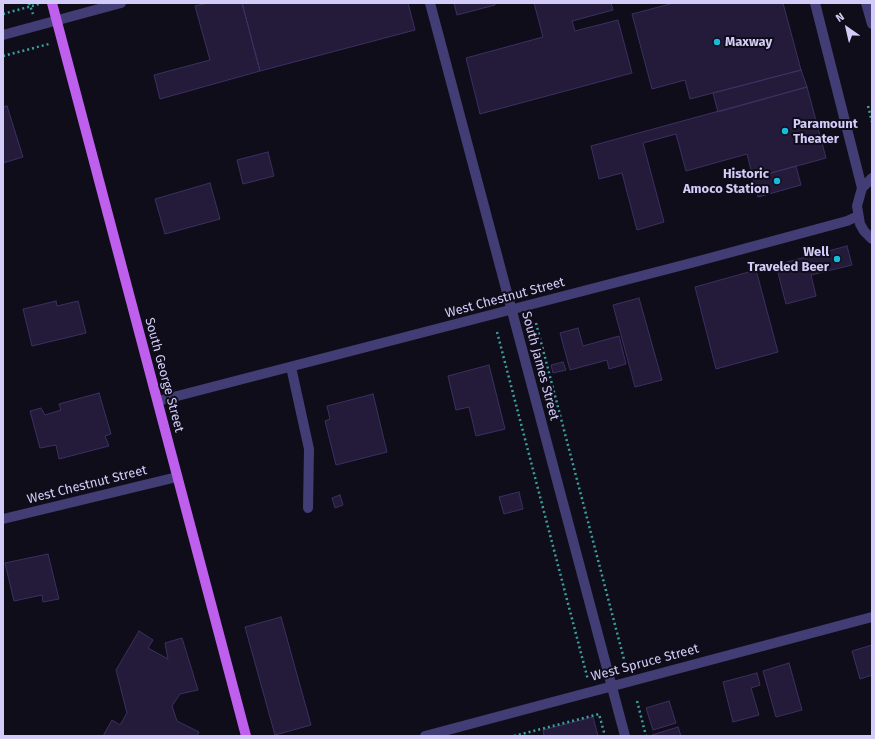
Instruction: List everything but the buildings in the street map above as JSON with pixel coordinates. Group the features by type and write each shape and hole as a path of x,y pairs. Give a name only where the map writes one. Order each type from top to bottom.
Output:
{"main road":[{"name":"South George Street","path":"52,3 246,736"}],"street":[{"path":"3,35 121,3"},
{"name":"South James Street","path":"430,3 625,736"},
{"path":"815,3 862,188"},
{"path":"866,3 872,24"},
{"path":"872,178 862,188 857,206 858,216 864,231 872,239"},
{"name":"West Chestnut Street","path":"158,401 512,310 839,223 858,216"},
{"path":"291,367 309,449 308,508"},
{"name":"West Chestnut Street","path":"3,519 177,477"},
{"name":"West Spruce Street","path":"425,736 872,617"}],"path":[{"path":"3,14 30,5 39,4"},
{"path":"30,5 33,14"},
{"path":"3,56 48,44"},
{"path":"868,106 872,122"},
{"path":"536,323 626,667"},
{"path":"497,332 588,680"},
{"path":"637,701 646,736"},
{"path":"514,736 600,714 605,736"}],"place":[{"name":"Maxway","path":"717,42"},
{"name":"Paramount Theater","path":"785,131"},
{"name":"Historic Amoco Station","path":"777,181"},
{"name":"Well Traveled Beer","path":"837,259"}]}
